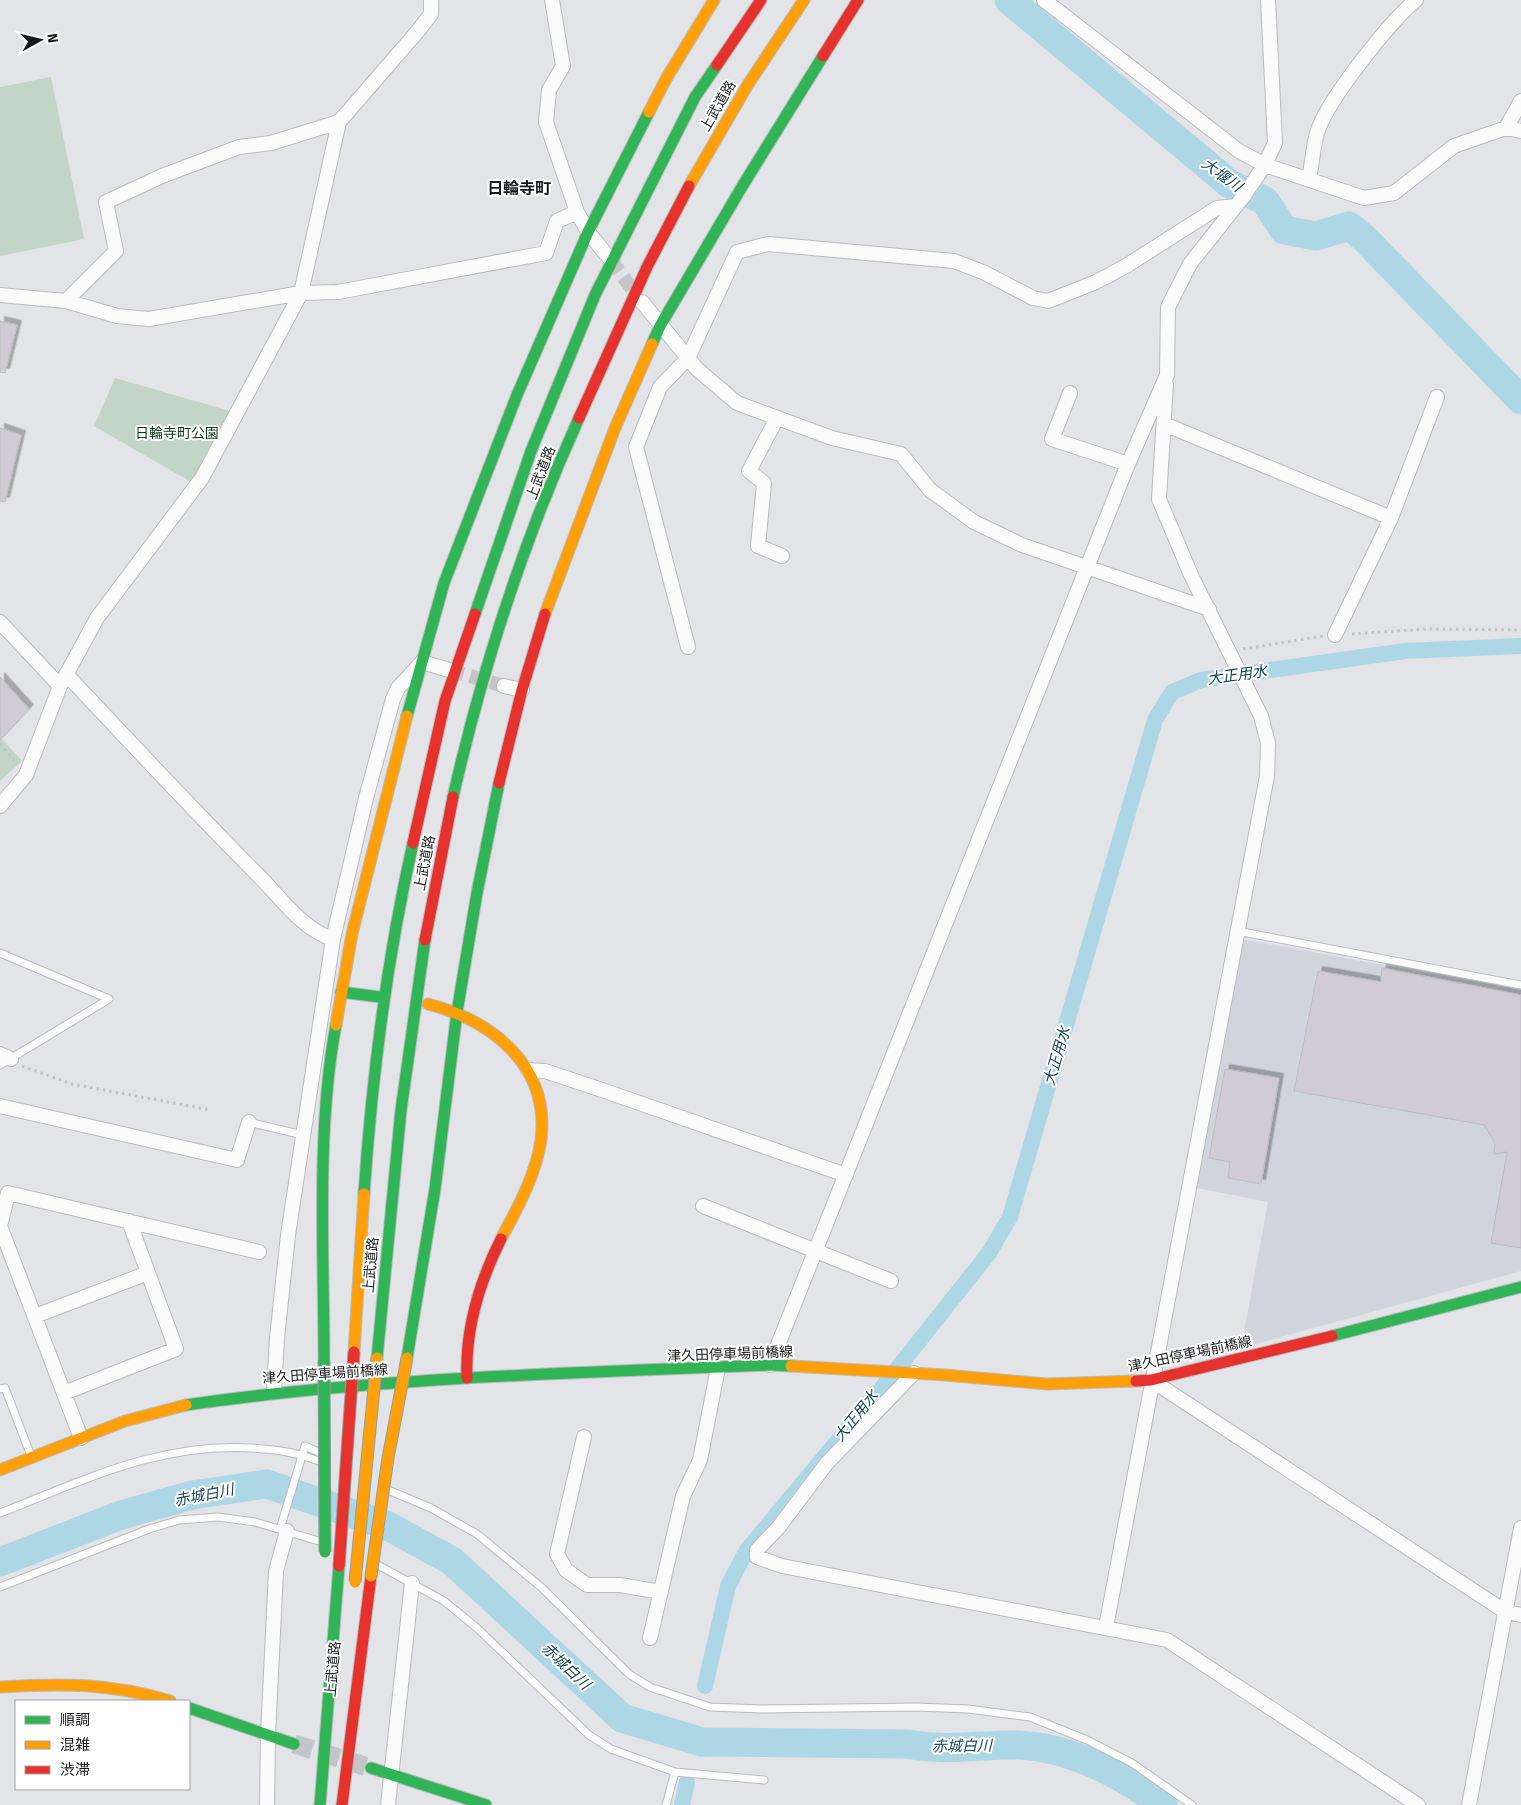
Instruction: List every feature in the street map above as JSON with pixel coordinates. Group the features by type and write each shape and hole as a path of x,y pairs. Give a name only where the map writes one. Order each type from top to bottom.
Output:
{"main road":[{"path":"325,1557 326,1120 334,1034 341,992 352,934 388,786 444,583 550,315 611,183 666,79 714,0"},
{"name":"上武道路","path":"320,1805 328,1733 369,1126 395,923 445,701 531,451 595,295 695,97 761,0"},
{"name":"上武道路","path":"354,1586 399,1123 421,963 444,842 466,747 501,627 560,460 634,292 684,196 740,97 804,0"},
{"path":"342,1805 388,1458 435,1189 457,1012 493,810 522,690 542,626 615,428 660,326 743,185 858,0"},
{"path":"341,992 380,997"},
{"path":"428,1004 457,1012 474,1020 501,1038 528,1070 535,1086 540,1110 541,1137 539,1153 526,1191 494,1254 479,1293 466,1343 467,1378"},
{"name":"津久田停車場前橋線","path":"0,1470 126,1420 178,1406 274,1392 412,1388 467,1378 770,1365 882,1371 1048,1384 1118,1383 1151,1380 1260,1355 1521,1287"},
{"path":"325,1591 328,1733"},
{"name":"上武道路","path":"337,1805 349,1650"},
{"path":"0,1687 90,1683 140,1691 167,1700"},
{"path":"190,1708 294,1744"},
{"path":"371,1768 486,1805"}],"street":[{"path":"0,806 26,775 63,680 97,618 202,478 301,293 339,122 431,14 431,0"},
{"path":"552,0 563,66 549,90 546,122 577,212 588,232 611,260"},
{"path":"1044,0 1238,151 1264,166 1364,198 1394,193 1454,146 1506,128 1521,131"},
{"path":"1106,1626 1151,1380 1267,776 1268,743 1261,716 1232,654 1191,576 1159,499 1167,375 1168,307 1190,264 1239,202 1264,166 1275,143 1268,0"},
{"path":"1309,179 1317,132 1331,108 1347,82 1416,0"},
{"path":"1506,128 1521,101"},
{"path":"66,302 116,251 106,202 162,176 239,147 271,143 339,122"},
{"path":"688,647 636,447 660,387 688,358 737,252 768,244 954,261 983,272 1033,298 1048,301 1096,282 1126,266 1217,208 1239,202"},
{"path":"0,295 66,302 117,316 148,319 301,293 338,292 546,254 557,221 577,212"},
{"path":"642,302 688,358 736,403 832,438 901,454 930,490 974,522 1022,545 1086,569 1209,609"},
{"path":"770,1365 1128,464 1167,375"},
{"path":"1070,393 1052,439 1128,464"},
{"path":"1334,635 1391,518 1437,397"},
{"path":"777,418 748,471 764,483 758,546 782,556"},
{"path":"1164,424 1391,518"},
{"path":"0,622 63,680 301,918 319,935 333,939"},
{"path":"274,1392 282,1288 303,1135 333,939 361,814 393,699 398,688 422,662 449,670"},
{"path":"504,686 522,690"},
{"path":"528,1070 545,1071 846,1175"},
{"path":"0,1106 237,1160 246,1121"},
{"path":"81,1438 0,1226 4,1192 258,1252"},
{"path":"704,1206 892,1281"},
{"path":"64,1392 176,1349 129,1221"},
{"path":"35,1316 148,1273"},
{"path":"650,1638 683,1496 700,1460 718,1368"},
{"path":"911,1373 828,1463 778,1528 757,1550 757,1557 782,1566 886,1587 1106,1626 1166,1640 1418,1805"},
{"path":"1151,1380 1506,1612 1521,1615"},
{"path":"584,1437 558,1554 566,1570 588,1586 620,1585 660,1592"},
{"path":"267,1805 268,1735 276,1571 283,1527"},
{"path":"1469,1805 1521,1528"},
{"path":"388,1805 412,1583"}],"lane":[{"path":"1237,931 1521,985"},
{"path":"0,953 110,1000 4,1060"},
{"path":"246,1121 303,1135"},
{"path":"0,1389 5,1388 31,1458"},
{"path":"0,1513 138,1460 174,1452 206,1448 274,1448 302,1457 330,1461"},
{"path":"283,1527 302,1457"},
{"path":"395,1484 339,1465 431,1508 477,1534 541,1587 629,1674 650,1687 710,1707 862,1709 916,1707 968,1709 1030,1717 1087,1740 1132,1764 1192,1805"},
{"path":"0,1586 148,1529 178,1520 218,1517 283,1527 345,1552"},
{"path":"354,1556 390,1570 444,1601 477,1628 589,1735 611,1749 675,1772 764,1780"},
{"path":"666,1805 675,1772"}],"path":[{"path":"1232,654 1334,635 1428,629 1521,630"},
{"path":"0,744 21,767"},
{"path":"4,1060 72,1084 211,1110"}],"shaded area":[{"path":"1241,939 1521,990 1521,1271 1241,1348 1268,1202 1192,1187"}],"green space":[{"path":"51,77 84,239 0,256 0,87"},
{"name":"日輪寺町公園","path":"115,378 230,411 191,482 94,426"},
{"path":"0,737 22,761 0,781"}],"building":[{"path":"0,321 17,325 5,373 0,372"},
{"path":"0,428 21,435 5,502 0,501"},
{"path":"0,677 29,709 0,740"},
{"path":"1382,968 1521,995 1521,1248 1491,1243 1507,1152 1494,1154 1495,1143 1484,1125 1294,1091 1318,971 1381,982"},
{"path":"1225,1069 1279,1078 1261,1184 1228,1178 1230,1162 1209,1158"}],"waterway":[{"name":"大堰川","path":"1009,0 1230,184 1265,201 1284,230 1316,236 1349,226 1364,238 1521,400"},
{"name":"大正用水","path":"705,1686 728,1586 747,1550 885,1384 989,1253 1010,1217 1155,720 1172,692 1201,680 1405,651 1521,646"},
{"name":"赤城白川","path":"0,1562 121,1515 192,1495 267,1484 388,1526 452,1561 622,1718 702,1742 907,1744 933,1747 1033,1746 1053,1750 1092,1763 1130,1783 1163,1805"},
{"name":"大正用水","path":"682,1805 687,1782"}],"tunnel":[{"path":"611,260 637,296"},
{"path":"450,670 504,686"},
{"path":"294,1744 371,1768"}],"traffic: fast":[{"path":"652,344 660,326 743,185 823,56"},
{"path":"475,614 531,451 595,295 695,97 717,65"},
{"path":"407,716 444,583 517,395 588,232 649,112"},
{"path":"453,797 477,701 507,604 559,463 579,418"},
{"path":"407,1358 435,1189 457,1012 477,893 499,783"},
{"path":"364,1194 371,1106 388,973 413,843"},
{"path":"377,1358 401,1110 425,940"},
{"path":"341,992 380,997"},
{"path":"324,1362 323,1150 330,1065 336,1025"},
{"path":"1332,1336 1521,1287"},
{"path":"324,1362 325,1552"},
{"path":"186,1405 331,1388 404,1382 624,1371 770,1365 791,1366"},
{"path":"320,1805 339,1566"},
{"path":"190,1708 294,1744"},
{"path":"371,1768 486,1805"}],"traffic: slow":[{"path":"649,112 666,79 714,0"},
{"path":"689,186 747,86 804,0"},
{"path":"545,614 615,428 652,344"},
{"path":"336,1025 352,934 407,716"},
{"path":"428,1004 474,1022 495,1035 512,1051 526,1069 536,1090 541,1114 539,1153 525,1191 501,1239"},
{"path":"354,1352 364,1194"},
{"path":"355,1582 377,1358"},
{"path":"371,1576 388,1458 407,1358"},
{"path":"791,1366 945,1375 1047,1384 1136,1381"},
{"path":"0,1470 125,1421 186,1405"},
{"path":"0,1687 86,1686 127,1691 166,1700"}],"traffic: jam":[{"path":"717,65 761,0"},
{"path":"823,56 858,0"},
{"path":"579,418 647,267 689,186"},
{"path":"413,843 445,701 475,614"},
{"path":"499,783 522,690 545,614"},
{"path":"425,940 453,797"},
{"path":"467,1378 468,1341 475,1306 486,1272 501,1239"},
{"path":"1136,1381 1151,1380 1332,1336"},
{"path":"339,1566 354,1352"},
{"path":"342,1805 371,1576"}],"district":[{"name":"日輪寺町","path":"519,188"}]}
